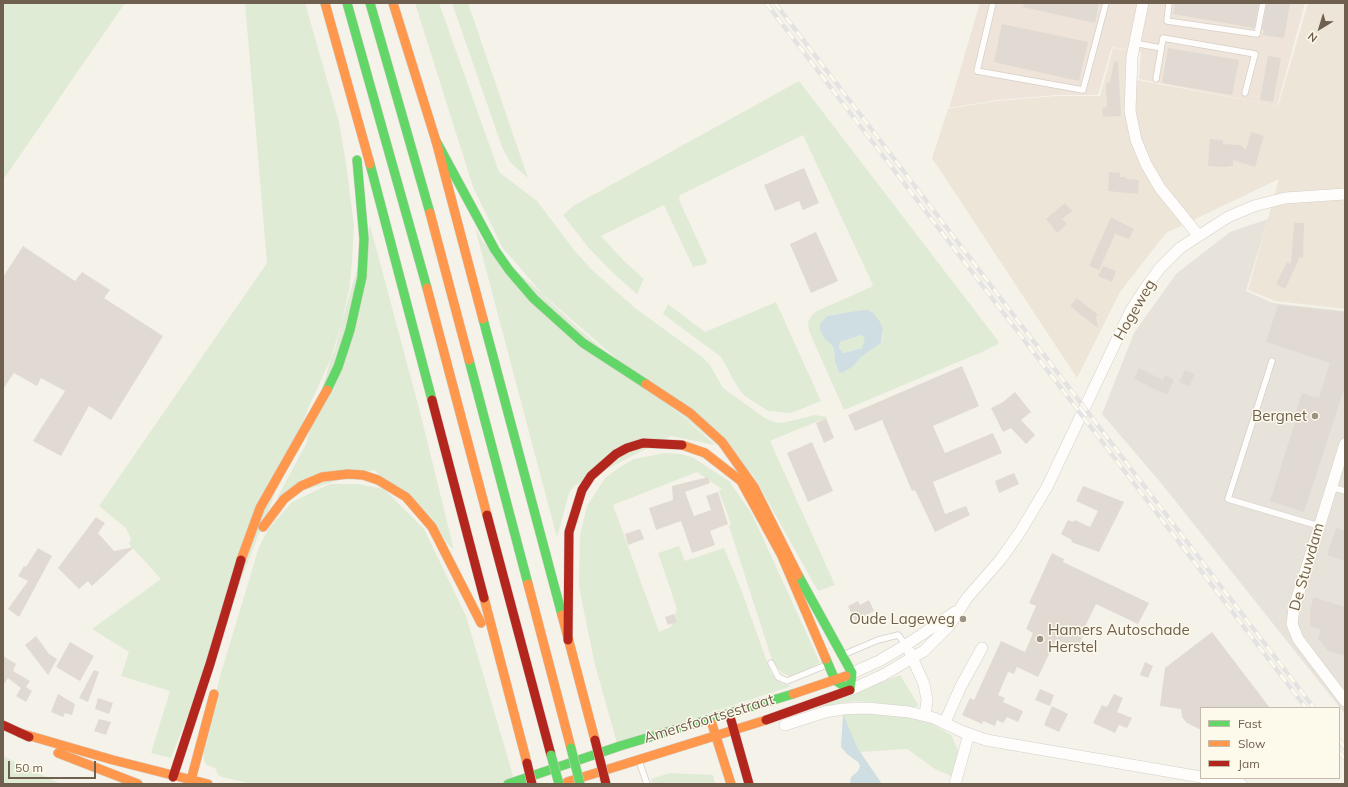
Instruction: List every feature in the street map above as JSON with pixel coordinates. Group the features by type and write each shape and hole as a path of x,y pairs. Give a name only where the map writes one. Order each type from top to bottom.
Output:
{"main road":[{"path":"325,3 350,88 532,784"},
{"path":"347,3 401,191 559,784"},
{"path":"370,3 421,179 580,784"},
{"path":"394,3 436,141 606,784"},
{"path":"172,780 212,656 245,545 260,508 322,401 338,367 350,330 362,278 364,239 350,88"},
{"path":"436,141 481,227 495,250 509,270 534,299 583,343 690,413 722,442 754,488 819,615 835,659 835,680 850,690 852,673 835,659 802,600 781,554 741,481 705,453 682,445 660,443 643,444 627,448 616,454 591,476 582,490 570,532 568,640"},
{"path":"235,615 253,547 260,530 274,509 294,491 322,477 348,474 363,475 378,480 397,490 418,509 432,526 454,566 501,663"},
{"name":"Amersfoortsestraat","path":"508,784 620,746 835,680 852,673"},
{"path":"190,782 217,682"},
{"name":"Amersfoortsestraat","path":"562,784 639,758 734,730 850,690"},
{"path":"729,713 749,784"},
{"path":"711,719 731,784"},
{"path":"3,725 88,766 138,784"},
{"path":"20,733 172,780 208,784"}],"street":[{"path":"1143,3 1132,57 1130,111 1136,140 1146,164 1160,188 1198,235"},
{"name":"Hogeweg","path":"1085,408 1130,312 1160,268 1180,248 1228,216 1254,206 1285,198 1345,194"},
{"name":"Amersfoortsestraat","path":"850,690 914,659 938,638 958,610 1000,560 1037,505 1068,447 1085,408"},
{"name":"De Stuwdam","path":"1345,444 1294,608 1292,624 1298,639 1345,701"},
{"name":"Amersfoortsestraat","path":"852,673 879,661 906,645 958,610"},
{"path":"906,645 914,659 924,684 927,700 925,715 986,740 1200,777"},
{"path":"945,722 961,686 982,648"},
{"name":"Amersfoortsestraat","path":"785,725 834,710 855,708 909,712 925,715"},
{"path":"954,784 969,734"},
{"path":"1210,779 1241,784"}],"lane":[{"path":"993,3 977,71 1083,90 1106,3"},
{"path":"1169,3 1167,21 1257,34 1263,3"},
{"path":"1156,79 1163,38 1255,54 1245,93"},
{"path":"1134,43 1161,48"},
{"path":"1272,361 1228,499 1319,526"},
{"path":"1331,487 1345,491"},
{"name":"Amersfoortsestraat","path":"771,662 778,677 787,681 878,640 898,635 906,645"},
{"path":"639,758 647,784"}],"shaded area":[{"path":"980,3 1305,3 1277,106 1139,79 1141,52 1112,47 1098,95 1056,95 997,100 949,108"},
{"path":"1308,3 1345,3 1345,309 1275,301 1248,290 1279,179 1166,233 1120,292 1077,378 932,158 948,109 997,101 1056,96 1100,96 1113,48 1128,50 1126,78 1278,106"},
{"path":"1268,219 1246,291 1273,303 1345,311 1345,714 1161,483 1102,414 1134,333 1176,274 1230,232"},
{"path":"868,310 874,314 883,329 881,343 861,357 852,367 842,373 839,372 835,362 832,345 825,339 820,330 820,324 827,316","holes":["861,335 865,338 862,348 844,353 839,348 840,342"]},
{"path":"843,714 858,749 882,784 850,784 851,777 858,771 860,766 858,762 847,754 841,747"}],"green space":[{"path":"3,3 125,3 3,180"},
{"path":"245,3 305,3 339,122 354,226 352,261 349,291 335,350 310,404 171,758 151,753 170,691 121,676 129,652 92,629 161,579 129,544 131,539 126,528 99,506 267,263"},
{"path":"415,3 439,3 499,172 537,201 574,250 591,269 635,308 701,356 710,365 723,388 765,418 774,422 782,423 815,415 828,417 770,441 835,585 818,591 753,475 579,329 546,298 502,247 473,187"},
{"path":"452,3 468,3 528,178 510,162 502,147"},
{"path":"799,81 999,342 998,344 982,352 844,410 809,331 808,322 811,316 817,311 873,285 803,135 680,195 679,200 707,261 706,264 693,267 664,205 601,236 624,261 644,279 637,294 612,272 588,247 563,215 573,206","holes":["862,310 883,335 881,343 861,357 846,371 839,372 835,362 832,345 835,314 844,314"]},
{"path":"370,225 420,412 454,550 374,470 277,498 306,444"},
{"path":"475,228 483,242 715,445 671,436 574,486 569,493 557,538"},
{"path":"776,302 821,401 791,413 768,411 745,396 738,388 721,357 663,314 668,304 705,332"},
{"path":"861,335 865,338 865,343 862,348 844,353 839,348 840,342"},
{"path":"665,453 680,454 692,457 729,481 752,514 820,663 792,677 782,673 776,666 771,657 729,526 731,524 719,491 722,489 697,472 613,505 659,632 671,627 677,609 658,553 679,546 685,561 724,548 741,589 771,673 782,684 792,686 617,743 595,665 582,602 579,585 580,535 587,506 605,478 634,459"},
{"path":"330,484 358,484 384,489 424,529 466,616 514,779 497,784 252,784 222,777 218,775 215,768 207,765 204,761 204,748 220,676 259,547 269,528 292,502"},
{"path":"900,675 919,706 914,707 856,701 813,708"},
{"path":"855,712 910,717 927,721 951,735 960,755 951,776 935,769 907,749 859,752 843,714"},
{"path":"3,756 61,784 3,784"},
{"path":"670,773 713,775 715,784 652,784 651,779"}],"building":[{"path":"1024,3 1099,3 1095,23 1023,7"},
{"path":"1175,3 1259,3 1254,28 1173,14"},
{"path":"1267,3 1290,3 1284,38 1263,35 1264,30 1262,29"},
{"path":"1002,24 1088,42 1079,81 994,62"},
{"path":"1168,48 1239,60 1232,95 1162,83"},
{"path":"1268,56 1281,58 1273,102 1260,100"},
{"path":"1114,61 1118,62 1121,116 1103,117 1102,108 1107,107 1106,83 1110,82"},
{"path":"1251,132 1264,136 1255,167 1233,160 1233,166 1208,166 1210,139 1223,140 1223,144 1240,145 1246,150"},
{"path":"804,168 819,203 803,210 799,201 775,211 764,185"},
{"path":"1109,172 1120,173 1120,177 1126,177 1126,179 1139,180 1138,194 1108,191"},
{"path":"1065,203 1072,211 1062,219 1067,224 1057,233 1046,219"},
{"path":"1111,217 1134,229 1129,239 1115,234 1099,270 1089,266"},
{"path":"1294,223 1304,223 1303,258 1300,257 1285,289 1276,284 1287,262 1291,264"},
{"path":"816,232 838,281 811,293 790,244"},
{"path":"23,246 75,281 82,272 110,290 104,298 163,336 111,420 89,406 61,456 33,441 65,391 41,378 37,386 14,373 3,389 3,277"},
{"path":"1103,266 1116,271 1112,282 1098,276"},
{"path":"1077,298 1098,315 1096,317 1098,328 1070,306"},
{"path":"1278,305 1345,312 1345,386 1304,512 1270,501 1297,416 1295,415 1302,393 1319,398 1330,363 1266,342"},
{"path":"962,366 979,406 933,426 945,453 993,433 1002,453 933,482 945,514 966,506 970,515 935,532 915,490 912,491 882,420 855,431 848,415"},
{"path":"1139,368 1163,380 1165,375 1174,380 1167,395 1134,379"},
{"path":"1185,370 1195,374 1189,387 1179,382"},
{"path":"1015,392 1031,412 1021,420 1035,435 1026,444 1011,428 1003,432 991,408 1003,402"},
{"path":"826,418 834,438 824,443 816,423"},
{"path":"812,442 833,491 808,502 787,453"},
{"path":"1014,473 1019,484 999,493 995,481"},
{"path":"708,477 710,483 685,492 694,516 711,510 706,496 718,492 728,524 710,531 715,545 692,553 681,521 656,530 649,508 673,500 672,486"},
{"path":"1083,486 1124,502 1099,552 1071,542 1072,540 1061,534 1068,520 1073,522 1075,520 1090,527 1098,511 1076,501"},
{"path":"96,517 105,523 98,533 114,551 134,547 92,586 88,581 79,589 58,568"},
{"path":"1336,528 1345,531 1345,561 1327,555"},
{"path":"640,529 644,539 628,545 625,534"},
{"path":"38,548 52,556 19,617 8,609 28,581 18,576 24,566 26,567"},
{"path":"1052,553 1064,559 1063,562 1149,603 1138,624 1096,604 1081,635 1083,636 1078,649 1056,640 1038,677 1017,667 1014,674 1008,672 998,695 1005,698 1003,702 1023,711 1018,722 1007,717 1003,723 997,720 995,726 983,721 982,724 962,715 970,698 974,700 1001,641 1025,652 1033,633 1026,629 1036,606 1029,603"},
{"path":"1313,597 1345,607 1345,656 1328,651 1318,638 1321,630 1310,626 1310,613"},
{"path":"869,600 874,611 855,621 848,606 858,601 860,605"},
{"path":"674,614 677,622 668,625 665,617"},
{"path":"1212,632 1269,707 1200,707 1200,730 1187,723 1182,717 1181,709 1160,706 1165,668"},
{"path":"36,636 49,654 57,659 48,675 25,645"},
{"path":"70,642 94,656 80,681 56,667"},
{"path":"3,656 16,664 13,671 30,681 26,687 32,691 26,702 16,696 21,688 8,678 3,685"},
{"path":"1145,662 1153,666 1148,678 1140,675"},
{"path":"94,670 99,672 88,702 79,698"},
{"path":"1040,689 1054,695 1050,706 1035,700"},
{"path":"58,694 75,704 72,715 65,713 63,717 51,712"},
{"path":"1114,694 1123,698 1117,712 1132,718 1127,728 1119,725 1115,733 1093,723 1102,705 1107,707"},
{"path":"98,698 113,703 109,714 95,709"},
{"path":"1052,706 1068,714 1059,732 1044,725"},
{"path":"99,719 111,722 106,735 94,731"}],"railway":[{"path":"766,3 1305,707"},
{"path":"775,3 1313,707"},
{"path":"1340,741 1345,748"},
{"path":"1340,753 1345,759"}],"traffic: fast":[{"path":"347,3 427,288"},
{"path":"370,3 430,213"},
{"path":"436,141 495,250 509,270 534,299 583,343 646,384"},
{"path":"327,390 338,367 350,330 362,277 364,239 357,160"},
{"path":"370,164 432,400"},
{"path":"483,319 562,615"},
{"path":"469,360 528,584"},
{"path":"798,575 852,673 850,690 835,680 826,659"},
{"path":"508,784 620,746 793,694"},
{"path":"571,748 580,784"},
{"path":"551,755 559,784"}],"traffic: slow":[{"path":"325,3 370,164"},
{"path":"393,3 436,141 483,319"},
{"path":"430,213 469,360"},
{"path":"427,288 487,515"},
{"path":"646,384 690,413 722,442 754,487 798,575"},
{"path":"241,560 260,508 327,390"},
{"path":"682,445 705,453 741,481 781,554 826,659"},
{"path":"263,527 284,499 301,486 322,477 348,474 363,475 378,480 406,497 432,527 481,623"},
{"path":"528,584 571,748"},
{"path":"484,598 527,763"},
{"path":"562,615 595,740"},
{"path":"793,694 846,676"},
{"path":"191,780 214,694"},
{"path":"567,782 766,720"},
{"path":"712,724 731,784"},
{"path":"20,733 113,760 208,784"},
{"path":"58,753 138,784"}],"traffic: jam":[{"path":"432,400 484,598"},
{"path":"568,640 569,532 582,490 591,476 616,454 627,448 643,443 682,445"},
{"path":"487,515 551,755"},
{"path":"173,777 210,664 241,560"},
{"path":"766,720 850,690"},
{"path":"731,720 749,784"},
{"path":"3,725 29,737"},
{"path":"595,740 606,784"},
{"path":"527,763 532,784"}],"place":[{"name":"Bergnet","path":"1315,416"},
{"name":"Oude Lageweg","path":"963,619"},
{"name":"Hamers Autoschade Herstel","path":"1040,639"}]}
